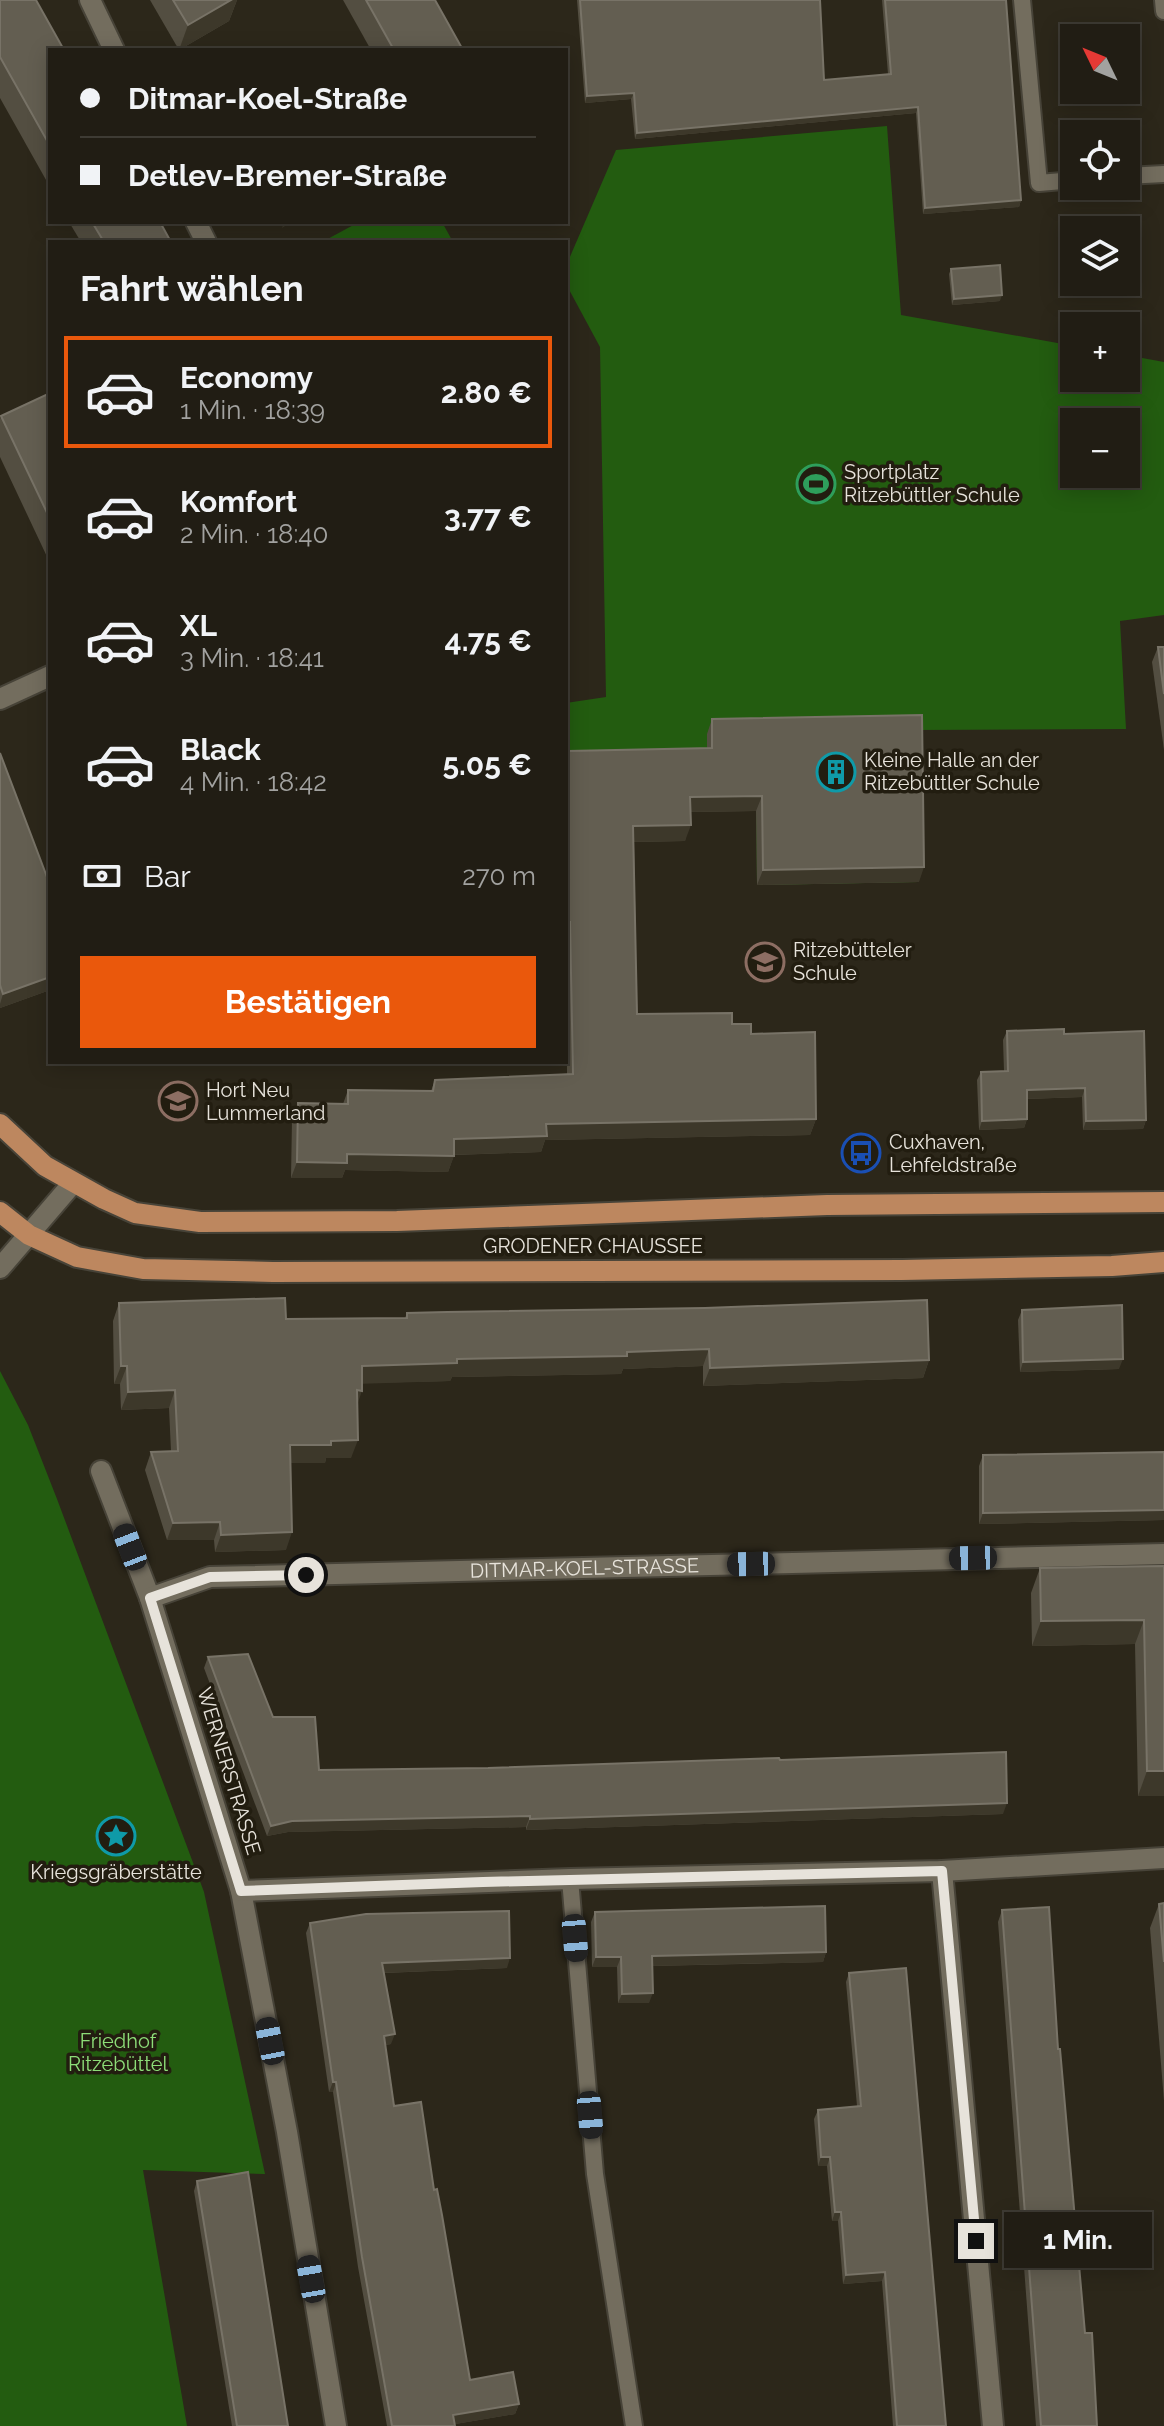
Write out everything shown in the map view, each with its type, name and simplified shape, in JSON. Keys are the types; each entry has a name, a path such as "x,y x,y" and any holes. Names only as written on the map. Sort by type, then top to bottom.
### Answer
{"main road":[{"path":"0,1124 45,1166 73,1183"},
{"name":"GRODENER CHAUSSEE","path":"73,1183 135,1213 200,1222 397,1221 827,1205 1164,1202"},
{"path":"0,1212 29,1235"},
{"name":"GRODENER CHAUSSEE","path":"29,1235 77,1257 143,1269 273,1272 902,1270 1112,1266 1164,1262"}],"street":[{"path":"90,0 113,48"},
{"path":"0,699 48,677"},
{"path":"0,1268 73,1183"},
{"path":"0,1246 29,1235"},
{"name":"WERNERSTRASSE","path":"101,1471 150,1598 241,1891 287,2132 336,2426"},
{"name":"DITMAR-KOEL-STRASSE","path":"150,1598 210,1577 1164,1554"},
{"path":"241,1891 570,1879 942,1871 1164,1858"},
{"path":"942,1871 993,2426"}],"lane":[{"path":"1022,0 1039,183 1060,181"},
{"path":"1163,0 1164,11"},
{"path":"1140,175 1164,174"},
{"path":"570,1879 595,2174 634,2426"}],"green space":[{"name":"Sportplatz Ritzebüttler Schule","path":"887,126 901,315 1060,343 1060,392 1140,392 1140,358 1164,362 1164,615 1120,621 1126,729 917,730 919,882 757,885 755,733 707,761 568,766 568,703 606,697 600,347 568,288 568,261 616,150"},
{"path":"355,224 443,224 452,240 326,240"},
{"name":"Friedhof Ritzebüttel","path":"0,1371 28,1425 57,1499 204,1892 265,2174 143,2170 187,2426 0,2426"}],"building":[{"path":"0,0 36,0 63,48 48,48 48,142 0,57"},
{"path":"173,0 231,0 188,25"},
{"path":"366,0 435,0 462,48 393,48"},
{"path":"580,0 820,0 824,80 891,74 885,0 1006,0 1021,200 925,208 918,107 637,133 634,93 587,96"},
{"path":"93,224 161,224 170,240 103,240"},
{"path":"1000,265 1002,295 954,299 951,269"},
{"path":"48,394 48,515 1,416"},
{"path":"1158,647 1164,647 1164,694"},
{"path":"922,715 924,867 763,870 762,796 690,797 691,825 633,826 637,1014 732,1013 732,1024 751,1024 751,1034 815,1032 816,1119 546,1124 547,1136 454,1139 454,1156 347,1154 347,1163 297,1162 298,1103 348,1104 348,1090 433,1091 435,1080 573,1074 568,922 568,751 712,748 712,719"},
{"path":"0,753 48,880 48,978 3,994 0,985"},
{"path":"1064,1029 1064,1034 1144,1031 1146,1120 1086,1121 1085,1088 1027,1090 1027,1119 982,1121 981,1072 1008,1071 1007,1031"},
{"path":"285,1298 286,1319 407,1318 407,1313 705,1308 927,1300 929,1360 710,1368 709,1349 627,1352 627,1356 457,1359 457,1363 362,1366 362,1391 357,1390 358,1440 331,1441 331,1445 290,1445 292,1532 221,1535 220,1522 173,1523 151,1452 178,1451 175,1390 128,1392 127,1366 121,1366 119,1303"},
{"path":"1122,1305 1123,1359 1023,1362 1022,1310"},
{"path":"1164,1452 1164,1510 983,1513 983,1455"},
{"path":"1164,1566 1164,1771 1147,1771 1144,1620 1041,1621 1040,1568"},
{"path":"248,1654 273,1717 315,1717 319,1770 488,1768 1006,1752 1007,1803 530,1819 530,1816 292,1821 271,1826 208,1657"},
{"path":"1164,1903 1164,1962 1159,1904"},
{"path":"825,1906 826,1952 652,1956 653,1993 622,1994 621,1957 596,1957 595,1912"},
{"path":"1049,1907 1058,2049 1085,2333 1092,2333 1097,2426 1041,2426 1002,1910"},
{"path":"509,1911 510,1958 382,1963 395,2034 384,2036 394,2106 421,2102 434,2190 437,2189 442,2215 470,2380 513,2372 519,2404 453,2415 455,2426 392,2426 362,2257 336,2082 333,2082 310,1923 366,1914"},
{"path":"906,1968 946,2426 897,2426 885,2272 846,2275 841,2212 835,2212 830,2157 821,2157 818,2110 861,2106 849,1973"},
{"path":"248,2172 288,2426 237,2426 197,2181"}],"place":[{"name":"Sportplatz Ritzebüttler Schule","path":"816,484"},
{"name":"Kleine Halle an der Ritzebüttler Schule","path":"836,772"},
{"name":"Ritzebütteler Schule","path":"765,962"},
{"name":"Hort Neu Lummerland","path":"178,1101"},
{"name":"Cuxhaven, Lehfeldstraße","path":"861,1153"},
{"name":"Kriegsgräberstätte","path":"116,1836"}],"route":[{"path":"306,1575 210,1577 150,1598 241,1891 942,1871 976,2241"}]}
